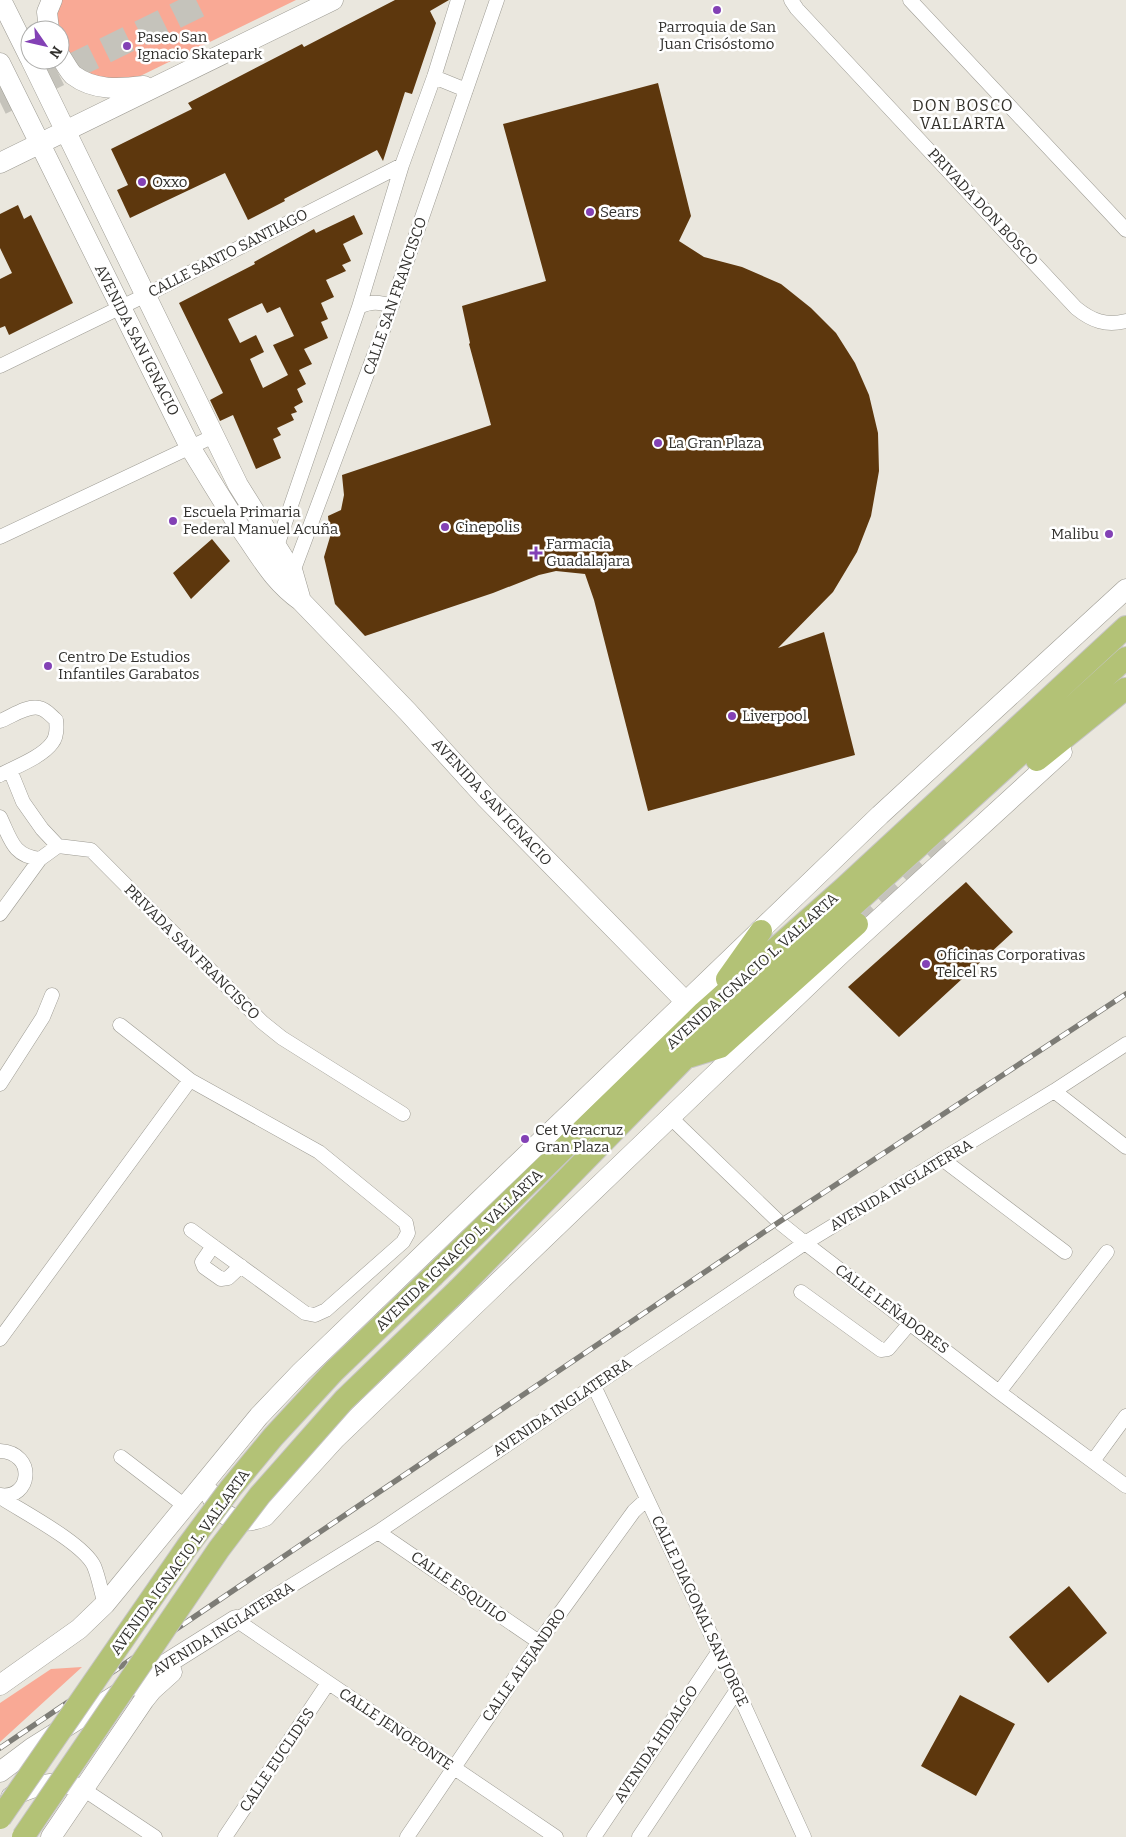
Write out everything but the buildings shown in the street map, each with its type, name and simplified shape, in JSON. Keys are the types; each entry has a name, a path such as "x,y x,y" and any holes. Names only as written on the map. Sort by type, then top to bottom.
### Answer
{"main road":[{"name":"AVENIDA IGNACIO L. VALLARTA","path":"0,1818 187,1547 230,1489 273,1437 334,1371 434,1275 695,1007 844,888 1126,627"},
{"name":"AVENIDA IGNACIO L. VALLARTA","path":"23,1837 219,1549 260,1495 344,1400 459,1289 685,1058 1126,658"},
{"path":"949,836 1059,741 1125,688"},
{"path":"685,1058 720,1048 858,924"},
{"path":"695,1007 761,931"}],"street":[{"name":"AVENIDA SAN IGNACIO","path":"1,0 20,37"},
{"path":"48,20 47,12 52,0"},
{"path":"0,163 333,0"},
{"name":"CALLE SAN FRANCISCO","path":"268,569 278,548 359,307 402,165 434,77 458,0"},
{"name":"CALLE SAN FRANCISCO","path":"289,581 392,306 497,0"},
{"name":"PRIVADA DON BOSCO","path":"792,0 797,9 1076,308 1088,317 1101,323 1116,324 1126,321"},
{"path":"910,0 1126,230"},
{"name":"AVENIDA SAN IGNACIO","path":"0,63 190,447 222,503 268,569 289,581"},
{"name":"AVENIDA SAN IGNACIO","path":"36,70 238,485 278,548 289,581 301,601 408,712 486,798 695,1007"},
{"path":"69,70 72,74 95,86 119,90 162,84"},
{"path":"434,77 466,90"},
{"name":"CALLE SANTO SANTIAGO","path":"0,366 146,295 402,165"},
{"path":"359,307 375,302 392,306"},
{"path":"0,537 214,436"},
{"name":"AVENIDA IGNACIO L. VALLARTA","path":"761,931 894,802 1126,589"},
{"path":"214,1469 209,1492 214,1503 229,1517 242,1522 253,1521 265,1516 335,1439 843,952 1094,723 1125,688"},
{"path":"0,721 29,709 39,708 56,720 57,730 53,743 44,752 5,772 42,829 58,846 40,860 0,914"},
{"path":"0,818 17,851 29,858 40,860"},
{"name":"PRIVADA SAN FRANCISCO","path":"58,846 91,850 275,1033 403,1114"},
{"path":"0,1084 43,1017 52,995"},
{"name":"AVENIDA IGNACIO L. VALLARTA","path":"214,1469 259,1416 301,1372 695,1007"},
{"path":"120,1026 190,1080 319,1152 406,1223 408,1233 403,1242 326,1310 315,1315 305,1312 191,1230"},
{"name":"AVENIDA INGLATERRA","path":"0,1772 32,1748 378,1532 805,1243 1054,1091 1126,1044"},
{"path":"0,1339 190,1080"},
{"path":"1054,1091 1126,1146"},
{"name":"CALLE LEÑADORES","path":"670,1117 780,1222 805,1243 999,1392 1126,1486"},
{"path":"942,1159 1065,1252"},
{"path":"213,1246 202,1262 204,1268 221,1279 228,1278 241,1266"},
{"path":"999,1392 1107,1252"},
{"path":"801,1292 881,1350 888,1350 910,1324"},
{"name":"CALLE DIAGONAL SAN JORGE","path":"594,1386 738,1690 804,1837"},
{"path":"1093,1461 1126,1416"},
{"path":"0,1451 10,1452 23,1462 26,1477 18,1491 0,1496"},
{"path":"121,1457 185,1506"},
{"path":"0,1685 79,1629 105,1604 214,1469"},
{"path":"0,1496 86,1554 94,1566 105,1604"},
{"name":"CALLE ALEJANDRO","path":"408,1837 539,1642 634,1511 647,1498"},
{"name":"CALLE ESQUILO","path":"378,1532 539,1642"},
{"name":"CALLE JENOFONTE","path":"236,1620 556,1837"},
{"path":"50,1837 152,1690 217,1632"},
{"name":"AVENIDA HIDALGO","path":"594,1837 719,1651"},
{"name":"CALLE EUCLIDES","path":"224,1837 328,1683"},
{"path":"639,1837 738,1690"},
{"path":"0,1803 24,1790 43,1785 66,1783 83,1789 155,1837"}],"shaded area":[{"path":"57,0 296,0 132,80 110,85 75,65 70,60 70,20 56,20"},
{"path":"82,1667 0,1742 0,1703 51,1669"}],"tunnel":[{"path":"0,102 208,0"},
{"path":"857,924 949,836"}],"railway":[{"path":"0,1748 779,1222 1126,994"}],"place":[{"name":"Parroquia de San Juan Crisóstomo","path":"717,10"},
{"name":"Paseo San Ignacio Skatepark","path":"127,46"},
{"name":"Oxxo","path":"142,182"},
{"name":"Sears","path":"590,212"},
{"name":"La Gran Plaza","path":"658,443"},
{"name":"Escuela Primaria Federal Manuel Acuña","path":"173,521"},
{"name":"Cinepolis","path":"445,527"},
{"name":"Malibu","path":"1109,534"},
{"name":"Farmacia Guadalajara","path":"536,553"},
{"name":"Centro De Estudios Infantiles Garabatos","path":"48,666"},
{"name":"Liverpool","path":"732,716"},
{"name":"Oficinas Corporativas Telcel R5","path":"926,964"},
{"name":"Cet Veracruz Gran Plaza","path":"525,1139"}],"district":[{"name":"DON BOSCO VALLARTA","path":"963,114"}]}
